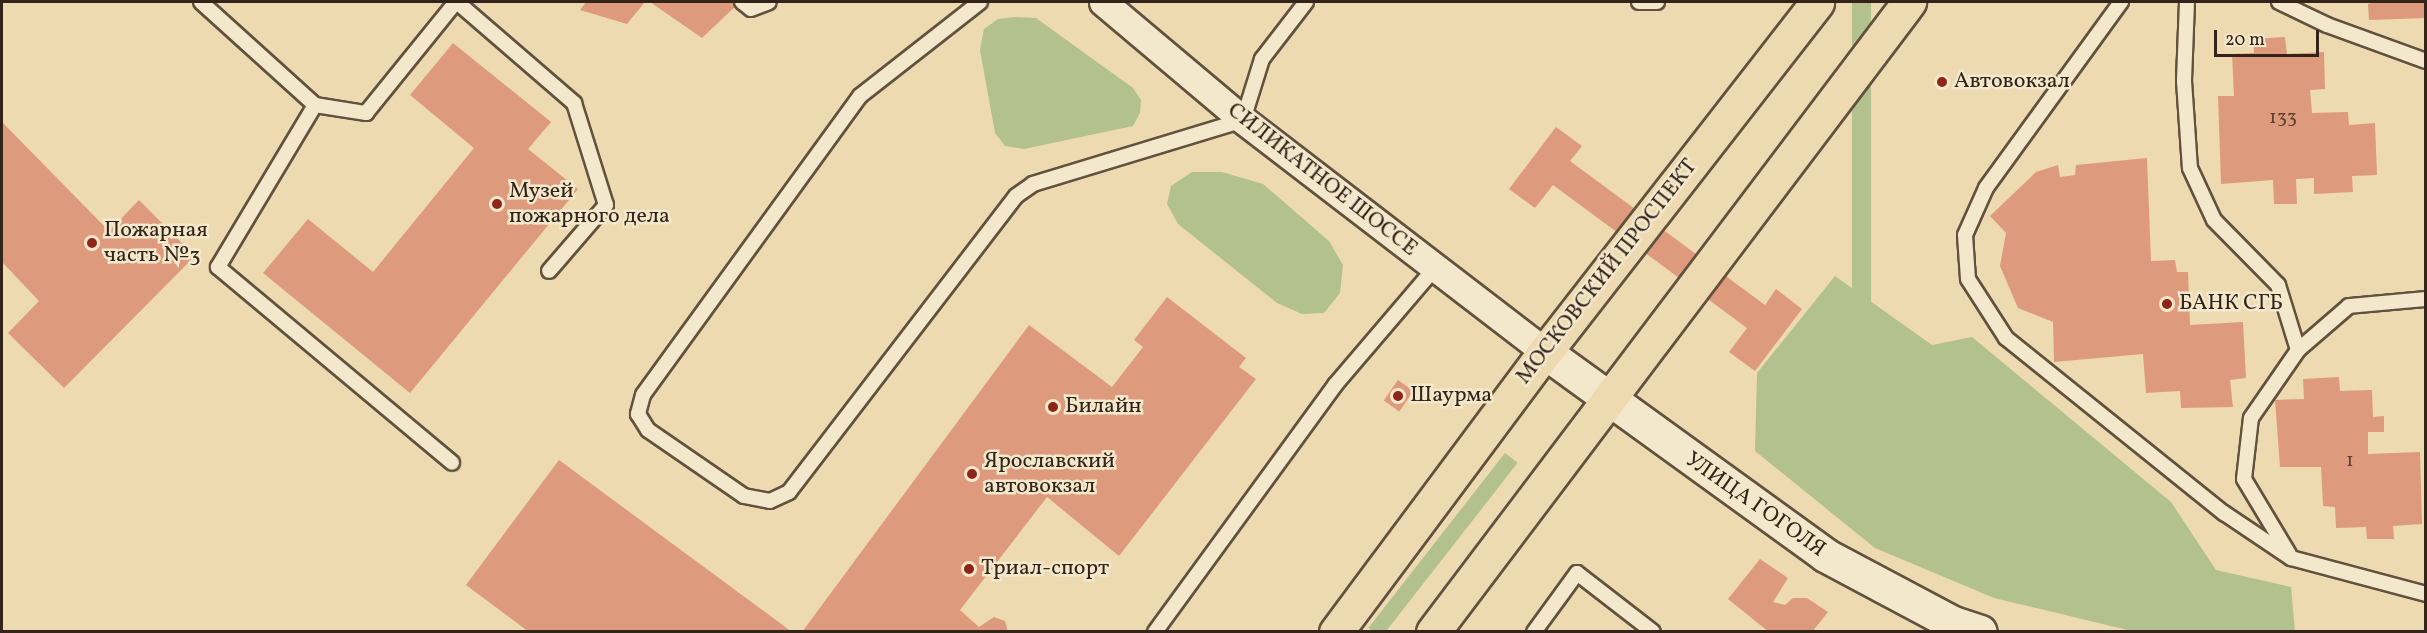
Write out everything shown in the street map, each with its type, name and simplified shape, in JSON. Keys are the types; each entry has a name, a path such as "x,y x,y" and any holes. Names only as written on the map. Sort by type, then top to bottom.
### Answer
{"main road":[{"name":"МОСКОВСКИЙ ПРОСПЕКТ","path":"1336,632 1545,352 1817,2"},
{"path":"1433,632 1607,398 1909,2"}],"street":[{"name":"СИЛИКАТНОЕ ШОССЕ","path":"1103,2 1244,120 1545,352"},
{"name":"УЛИЦА ГОГОЛЯ","path":"1545,352 1825,555 1953,624 1980,632"}],"lane":[{"path":"201,2 315,105 366,113 457,2 574,104 606,205 549,271"},
{"path":"742,2 751,9 769,2"},
{"path":"980,2 860,96 643,395 638,414 648,430 744,496 770,501 789,492 1016,196 1033,184 1244,120 1262,58 1306,2"},
{"path":"1639,2 1656,2"},
{"path":"2121,2 1986,188 1965,235 1968,279 2006,338 2224,513 2291,558 2426,594"},
{"path":"2187,2 2184,81 2190,168 2214,220 2278,285 2298,350"},
{"path":"2279,2 2327,25 2426,61"},
{"path":"315,105 218,267 452,463"},
{"path":"1155,632 1335,385 1435,268"},
{"path":"2291,558 2244,479 2251,418 2298,350 2349,306 2426,299"},
{"path":"1534,632 1577,573 1653,632"}],"green space":[{"path":"1852,2 1871,2 1871,372 1852,372"},
{"path":"1036,18 1133,88 1141,100 1140,113 1133,126 1024,149 1005,146 995,133 980,50 984,29 998,19"},
{"path":"1192,172 1222,172 1263,184 1329,241 1343,265 1340,293 1324,313 1302,314 1277,303 1178,224 1167,204 1171,186"},
{"path":"1835,276 1932,345 1972,337 2171,502 2216,570 2291,587 2295,631 2132,631 1994,598 1875,548 1755,451 1757,373"},
{"path":"1505,453 1518,463 1385,632 1374,632 1368,628"}],"building":[{"path":"586,2 645,2 627,24 580,10"},
{"path":"650,2 740,2 702,38"},
{"path":"2426,2 2426,18 2369,20 2368,4"},
{"path":"2285,37 2287,54 2324,52 2325,89 2310,90 2312,113 2348,112 2349,125 2375,123 2377,175 2352,176 2353,192 2314,194 2314,178 2296,179 2297,204 2274,204 2273,180 2221,184 2218,96 2234,96 2232,54 2254,53 2253,39"},
{"name":"Музей пожарного дела","path":"453,43 551,122 528,149 578,189 410,393 263,273 308,219 373,272 474,148 410,95"},
{"name":"Пожарная часть №3","path":"2,122 109,231 139,200 195,256 64,388 8,333 39,301 2,262"},
{"path":"1556,127 1582,146 1570,161 1765,305 1776,289 1802,309 1755,371 1729,352 1747,328 1553,185 1535,208 1509,189"},
{"path":"2147,158 2151,261 2175,260 2177,272 2188,272 2190,325 2243,322 2246,378 2230,380 2233,407 2181,408 2180,391 2146,393 2143,354 2054,362 2053,322 2018,308 2000,266 2006,233 1990,216 2036,172 2058,165 2060,177 2075,175 2076,165"},
{"path":"1167,297 1246,358 1239,367 1256,379 1119,556 1047,497 960,610 979,627 994,617 1005,621 1008,632 802,632 1029,325 1112,387 1143,347 1134,340"},
{"path":"2339,377 2340,391 2372,390 2373,417 2384,416 2384,432 2368,432 2368,454 2420,452 2422,524 2393,526 2394,539 2367,539 2366,527 2336,528 2335,507 2323,506 2321,467 2280,467 2275,400 2304,399 2303,379"},
{"name":"Шаурма","path":"1398,380 1414,391 1399,411 1384,400"},
{"path":"559,460 792,632 529,632 466,585"},
{"path":"1760,559 1788,578 1773,602 1785,605 1793,598 1807,598 1828,612 1812,632 1769,632 1728,599"}],"place":[{"name":"Автовокзал","path":"1942,82"},
{"name":"Музей пожарного дела","path":"497,204"},
{"name":"Пожарная часть №3","path":"92,243"},
{"name":"БАНК СГБ","path":"2167,304"},
{"name":"Шаурма","path":"1398,396"},
{"name":"Билайн","path":"1053,407"},
{"name":"Ярославский автовокзал","path":"972,474"},
{"name":"Триал-спорт","path":"969,569"}]}
